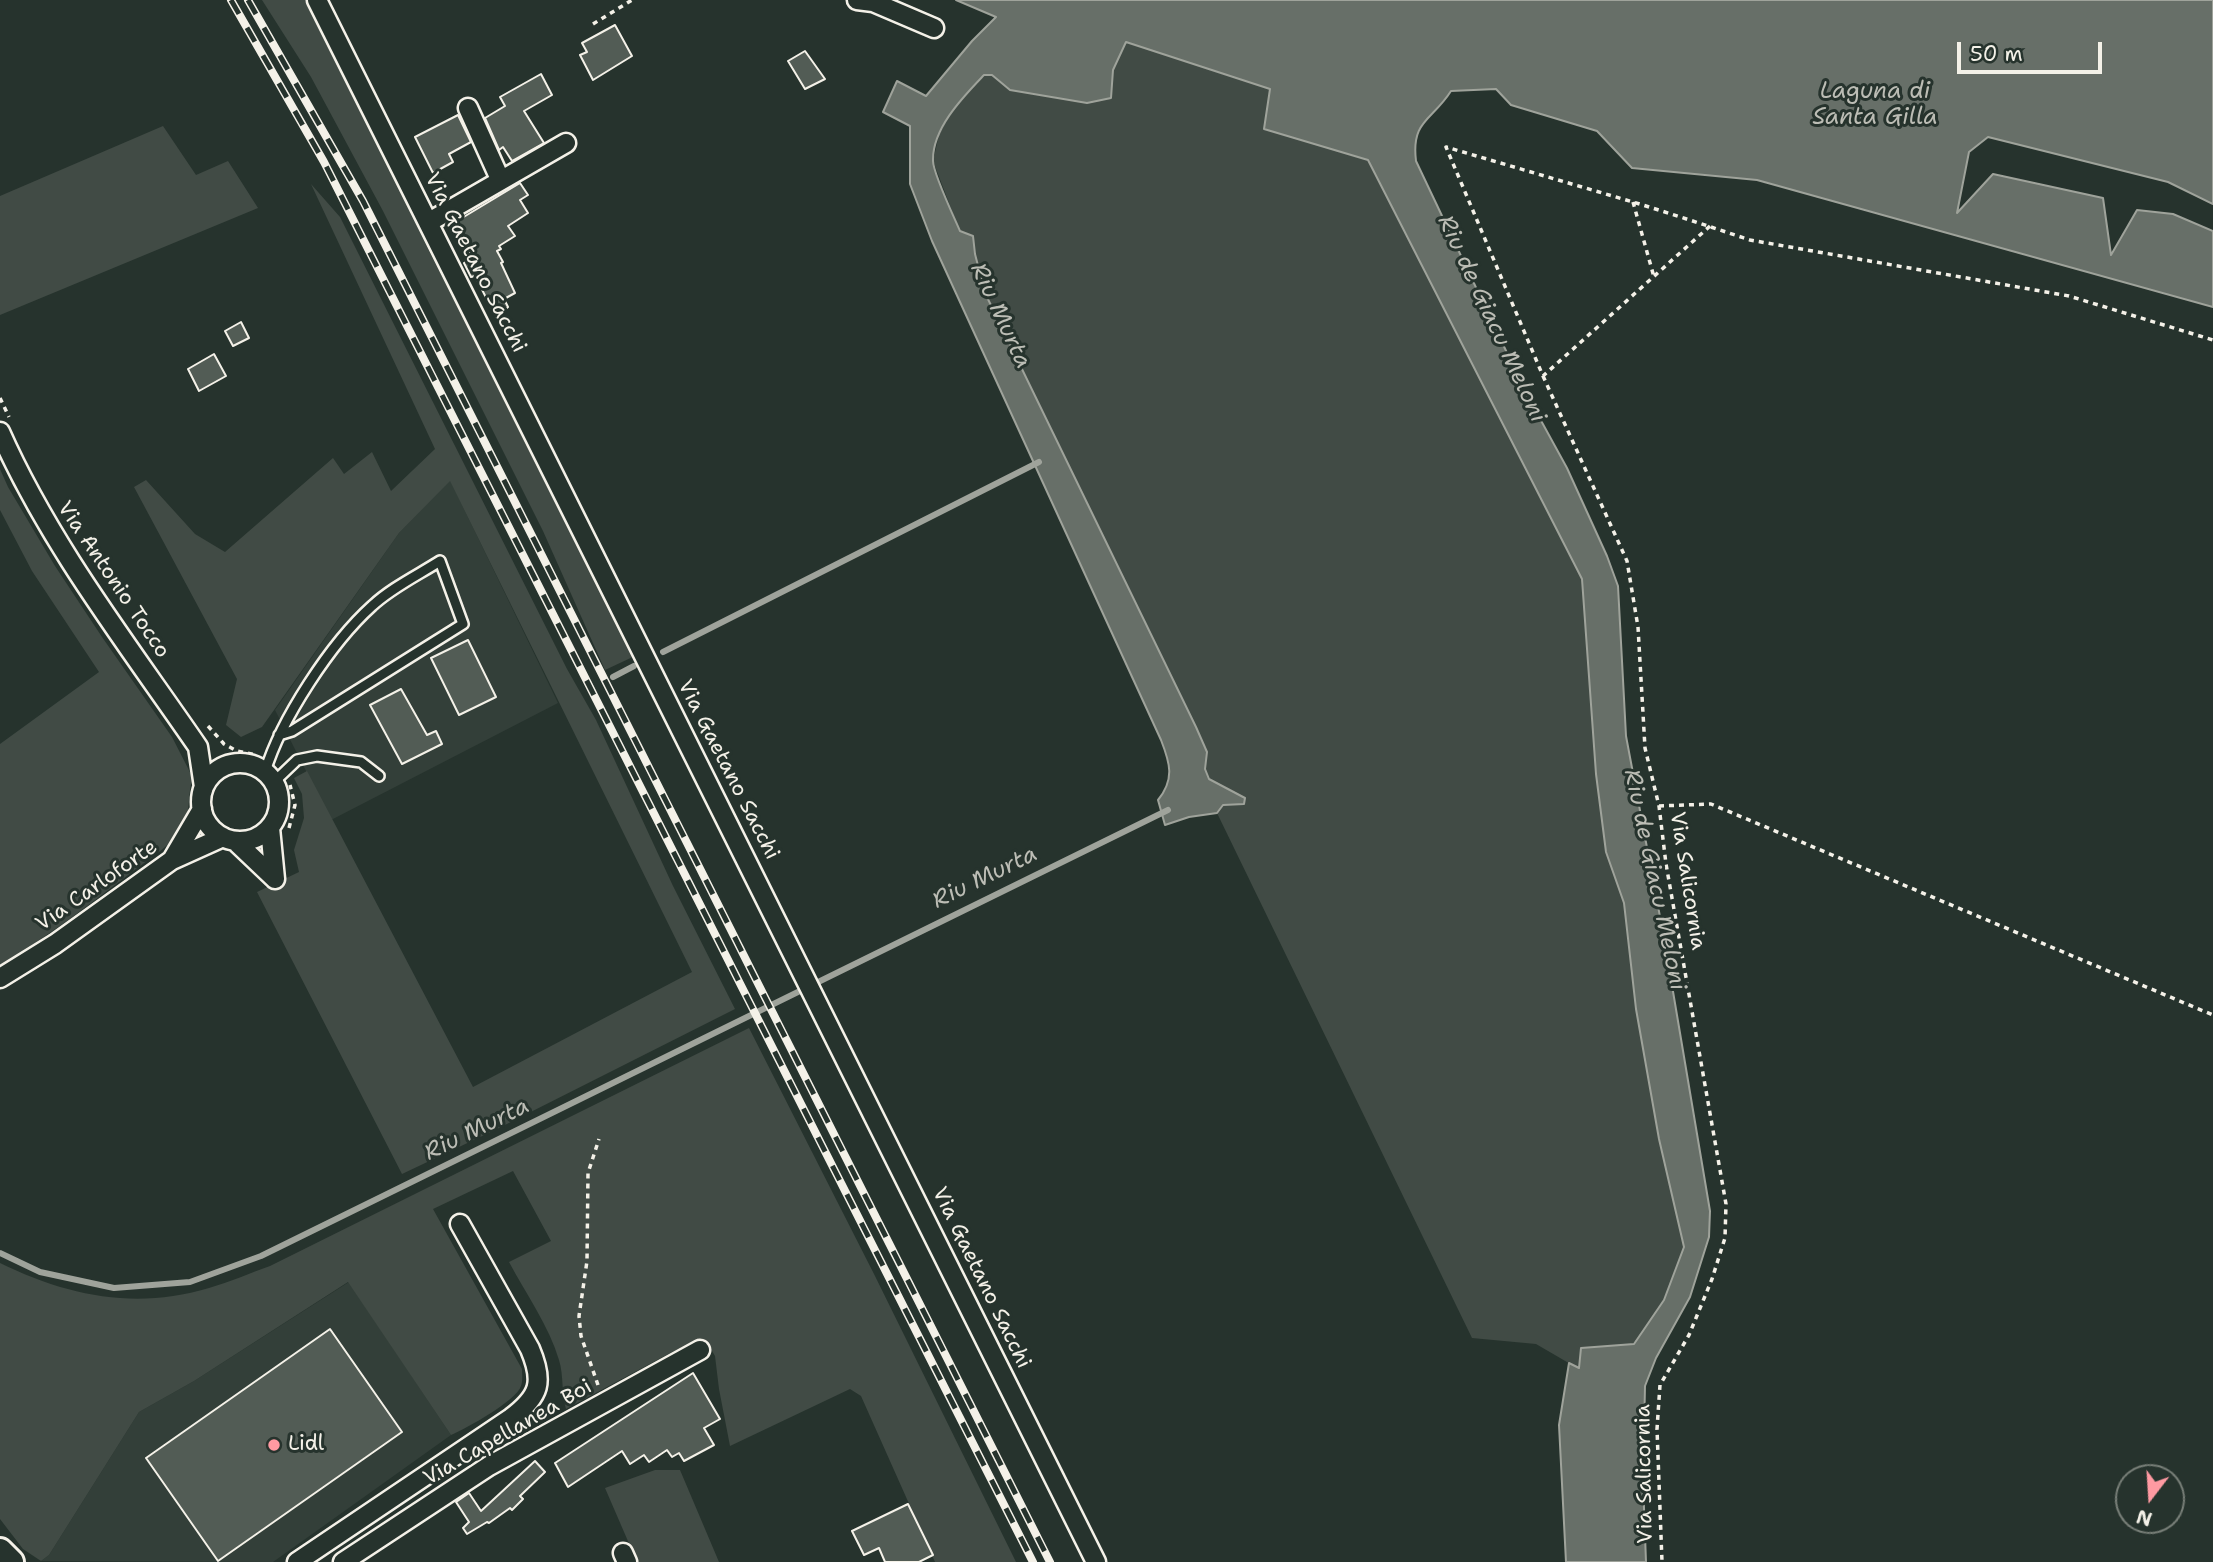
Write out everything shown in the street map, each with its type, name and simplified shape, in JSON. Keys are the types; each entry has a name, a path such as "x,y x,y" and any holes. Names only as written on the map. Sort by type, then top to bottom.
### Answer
{"main road":[{"path":"0,1551 11,1562"}],"street":[{"name":"Via Gaetano Sacchi","path":"317,0 1096,1562"},
{"path":"857,0 873,2 934,28"},
{"path":"468,108 500,179"},
{"path":"429,222 566,143"},
{"name":"Via Antonio Tocco","path":"5,425 31,496 53,534 198,747 229,765"},
{"name":"Via Antonio Tocco","path":"198,747 204,787"},
{"path":"242,763 272,772 280,806 276,818 278,831 275,879 229,839 213,830 202,809 204,787 218,770 242,763"},
{"path":"172,860 202,809"},
{"path":"229,839 248,841 278,831"},
{"name":"Via Carloforte","path":"0,978 55,944 172,860 229,839"},
{"path":"297,1562 511,1418 532,1400 539,1379 538,1367 460,1224"},
{"name":"Via Capellanea Boi","path":"343,1562 489,1466 700,1350"}],"lane":[{"path":"272,772 279,735 335,645 374,604 440,562 463,624 292,731 279,735"},
{"path":"272,772 297,760 317,755 361,762 379,776"}],"path":[{"path":"593,24 632,0"},
{"name":"Via Salicornia","path":"1633,202 1446,147 1543,376 1627,561 1638,627 1645,748 1659,806 1666,864 1726,1204 1725,1238 1713,1279 1689,1335 1660,1385 1657,1429 1662,1562"},
{"path":"1633,202 1749,240 2069,296 2213,340"},
{"path":"1633,202 1654,276"},
{"path":"1543,376 1710,226"},
{"path":"0,398 5,425"},
{"path":"206,724 223,744 289,783 295,805 278,831"},
{"path":"1659,806 1711,804 2213,1015"},
{"path":"599,1139 589,1174 586,1269 579,1316 581,1336 598,1382 600,1404"}],"shaded area":[{"path":"262,0 308,0 430,253 637,655 605,670 543,531 383,211 311,77"},
{"path":"1125,42 1271,89 1265,129 1368,160 1582,579 1596,774 1606,852 1624,903 1636,1009 1659,1139 1684,1247 1664,1300 1634,1344 1581,1348 1579,1369 1536,1344 1472,1338 1217,813 1223,805 1245,798 1209,779 1205,769 1207,752 985,293 973,236 960,232 933,161 939,135 950,113 984,74 992,75 1010,90 1087,103 1110,98 1113,70"},
{"path":"163,126 196,175 228,161 258,208 0,315 0,196"},
{"path":"311,184 340,217 567,669 596,720 673,886 735,1009 402,1174 257,892 299,872 294,850 304,818 302,794 294,778 307,771 473,1087 692,972 450,481 399,533 262,727 241,737 226,725 237,679 134,487 146,480 195,534 225,552 333,458 344,474 372,452 391,491 435,449"},
{"path":"0,469 55,566 172,737 193,778 186,820 180,832 168,845 68,920 0,965 0,744 99,672 32,571 0,510"},
{"path":"450,480 558,703 331,820 275,710 399,533"},
{"path":"749,1028 1016,1562 935,1562 861,1396 850,1389 730,1446 715,1356 705,1339 672,1352 566,1409 561,1366 555,1347 509,1262 551,1241 513,1171 433,1209 522,1369 521,1386 501,1406 451,1435 348,1282 194,1381 139,1412 49,1555 41,1561 23,1549 0,1519 0,1263 51,1284 102,1296 155,1298 182,1295 217,1286 270,1266"},
{"path":"349,1282 451,1435 273,1562 41,1561 49,1555 139,1412 194,1381"},
{"path":"655,1470 680,1470 719,1562 637,1562 605,1488"}],"water":[{"name":"Laguna di Santa Gilla","path":"956,0 2213,0 2213,204 2168,182 1988,137 1969,152 1957,213 1993,174 2103,198 2111,255 2137,210 2173,214 2213,231 2213,307 1757,180 1632,168 1597,131 1511,105 1496,89 1451,91 1424,122 1417,137 1416,161 1527,395 1567,468 1618,586 1626,736 1664,938 1710,1211 1709,1237 1690,1297 1656,1358 1645,1386 1643,1481 1646,1562 1566,1562 1559,1425 1569,1363 1579,1368 1581,1348 1634,1344 1664,1300 1684,1247 1659,1139 1636,1009 1624,903 1606,852 1596,774 1582,579 1368,160 1264,129 1270,89 1126,42 1113,70 1111,98 1087,103 1010,90 992,75 984,75 943,125 934,149 936,175 960,231 973,236 985,293 1196,727 1207,752 1205,769 1209,779 1245,798 1244,804 1223,805 1217,813 1189,817 1165,825 1158,800 1167,785 1169,771 1161,740 932,241 910,184 910,126 883,112 897,81 926,96 996,17"}],"building":[{"path":"615,25 632,56 593,80 580,55 587,52 582,43"},
{"path":"805,51 825,79 805,89 788,61"},
{"path":"541,74 552,95 524,111 544,143 512,161 503,147 499,150 485,118 505,106 500,97"},
{"path":"458,115 471,142 449,154 453,162 433,173 415,137"},
{"path":"520,183 528,195 520,200 528,213 508,226 515,236 499,246 501,249 497,251 515,293 504,299 508,307 496,317 475,276 471,277 464,263 473,257 452,224"},
{"path":"241,322 249,338 233,346 225,331"},
{"path":"214,354 226,376 199,391 188,369"},
{"path":"468,640 496,697 459,715 431,658"},
{"path":"401,689 427,735 436,731 442,744 402,764 370,705"},
{"name":"Lidl","path":"330,1329 402,1432 218,1561 146,1458"},
{"path":"693,1373 720,1419 704,1428 714,1445 684,1461 679,1453 672,1457 667,1450 649,1462 644,1455 630,1464 622,1451 568,1487 555,1463"},
{"path":"535,1461 545,1472 520,1496 523,1499 512,1510 510,1508 467,1534 463,1528 469,1522 456,1502 469,1493 481,1511"},
{"path":"908,1504 933,1555 919,1562 885,1562 879,1548 864,1555 852,1531"}],"waterway":[{"path":"663,652 1039,462"},
{"path":"613,677 634,666"},
{"name":"Riu Murta","path":"0,1253 40,1272 114,1288 190,1282 261,1256 1168,810"}],"railway":[{"path":"231,0 324,162 1033,1562"},
{"path":"248,0 363,201 1050,1562"}],"place":[{"name":"Lidl","path":"274,1445"}],"water label":[{"name":"Riu de Giacu Meloni","path":"1491,319"},
{"name":"Riu de Giacu Meloni","path":"1654,880"}]}
